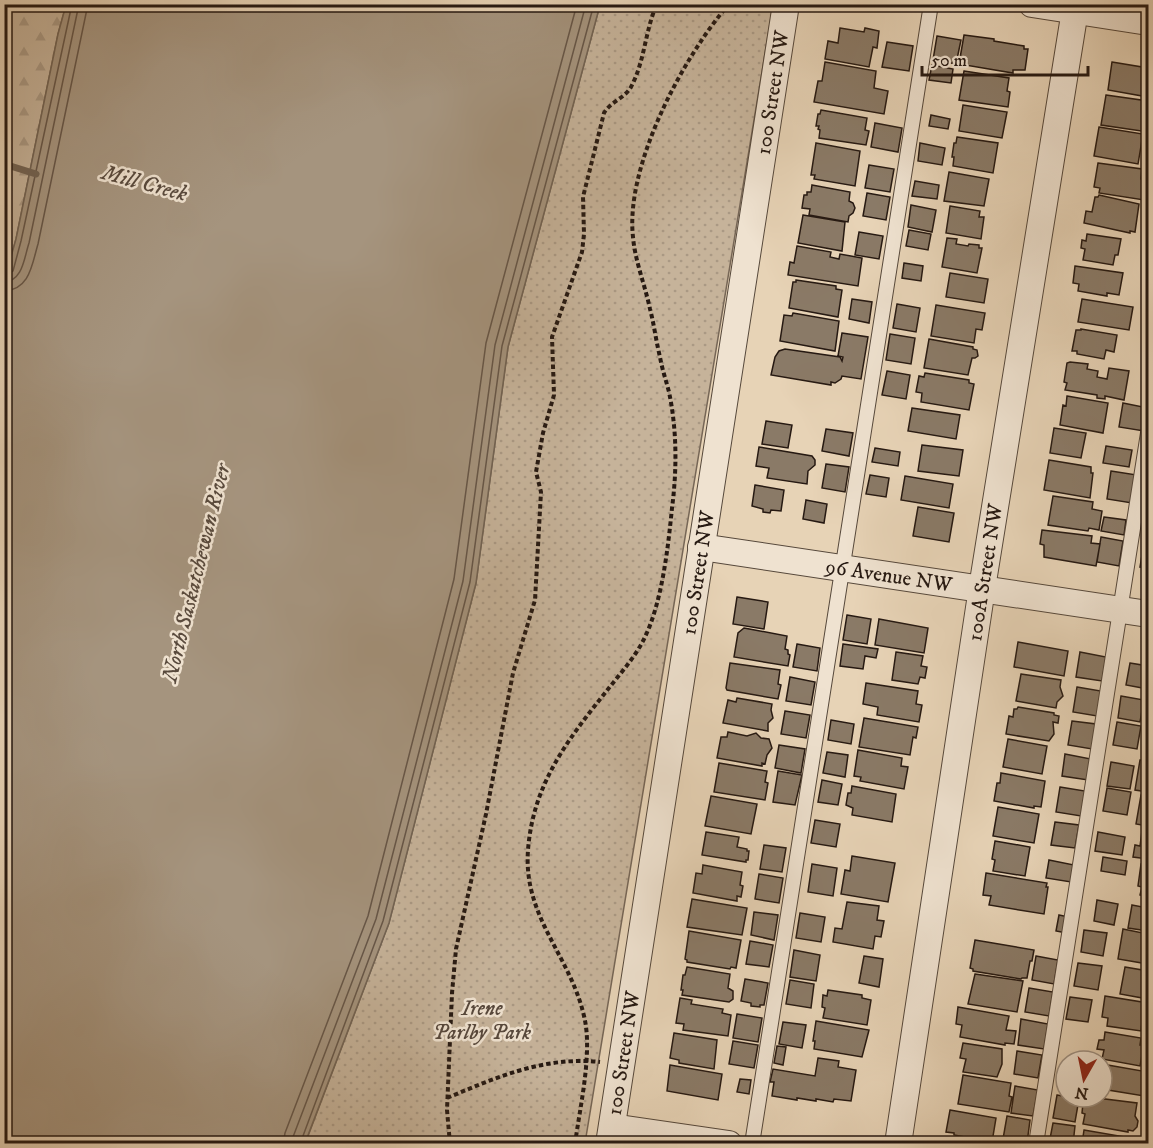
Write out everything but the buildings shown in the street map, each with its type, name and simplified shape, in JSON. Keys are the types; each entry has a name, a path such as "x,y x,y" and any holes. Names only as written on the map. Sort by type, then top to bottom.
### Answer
{"street":[{"name":"100 Street NW","path":"611,1135 786,4"},
{"path":"1032,4 1076,8 1149,22"},
{"name":"100A Street NW","path":"898,1143 982,588 1076,8"},
{"name":"96 Avenue NW","path":"701,547 1149,614"},
{"path":"611,1135 729,1143"}],"lane":[{"path":"752,1143 931,4"},
{"path":"1036,1143 1149,433"}],"path":[{"path":"450,1143 447,1098 456,949 486,814 513,673 535,600 541,492 536,472 543,433 554,395 552,337 582,252 583,197 604,113 631,88 657,4"},
{"path":"575,1143 586,1060 584,1017 570,977 544,928 531,894 528,877 530,833 542,787 550,771 571,735 637,651 654,614 672,513 675,487 675,444 669,393 633,237 633,202 648,149 673,88 694,51 729,4"},
{"path":"447,1098 483,1082 531,1066 586,1060 622,1065"}],"green space":[{"path":"5,5 66,5 16,239 5,278"},
{"name":"Irene Parlby Park","path":"600,5 773,5 585,1143 305,1144 389,923 476,583 508,347"}],"water":[{"name":"North Saskatchewan River","path":"66,5 600,5 508,347 476,583 389,923 305,1143 5,1143 5,278 16,239"}],"waterway":[{"name":"Mill Creek","path":"4,164 36,174"}]}
